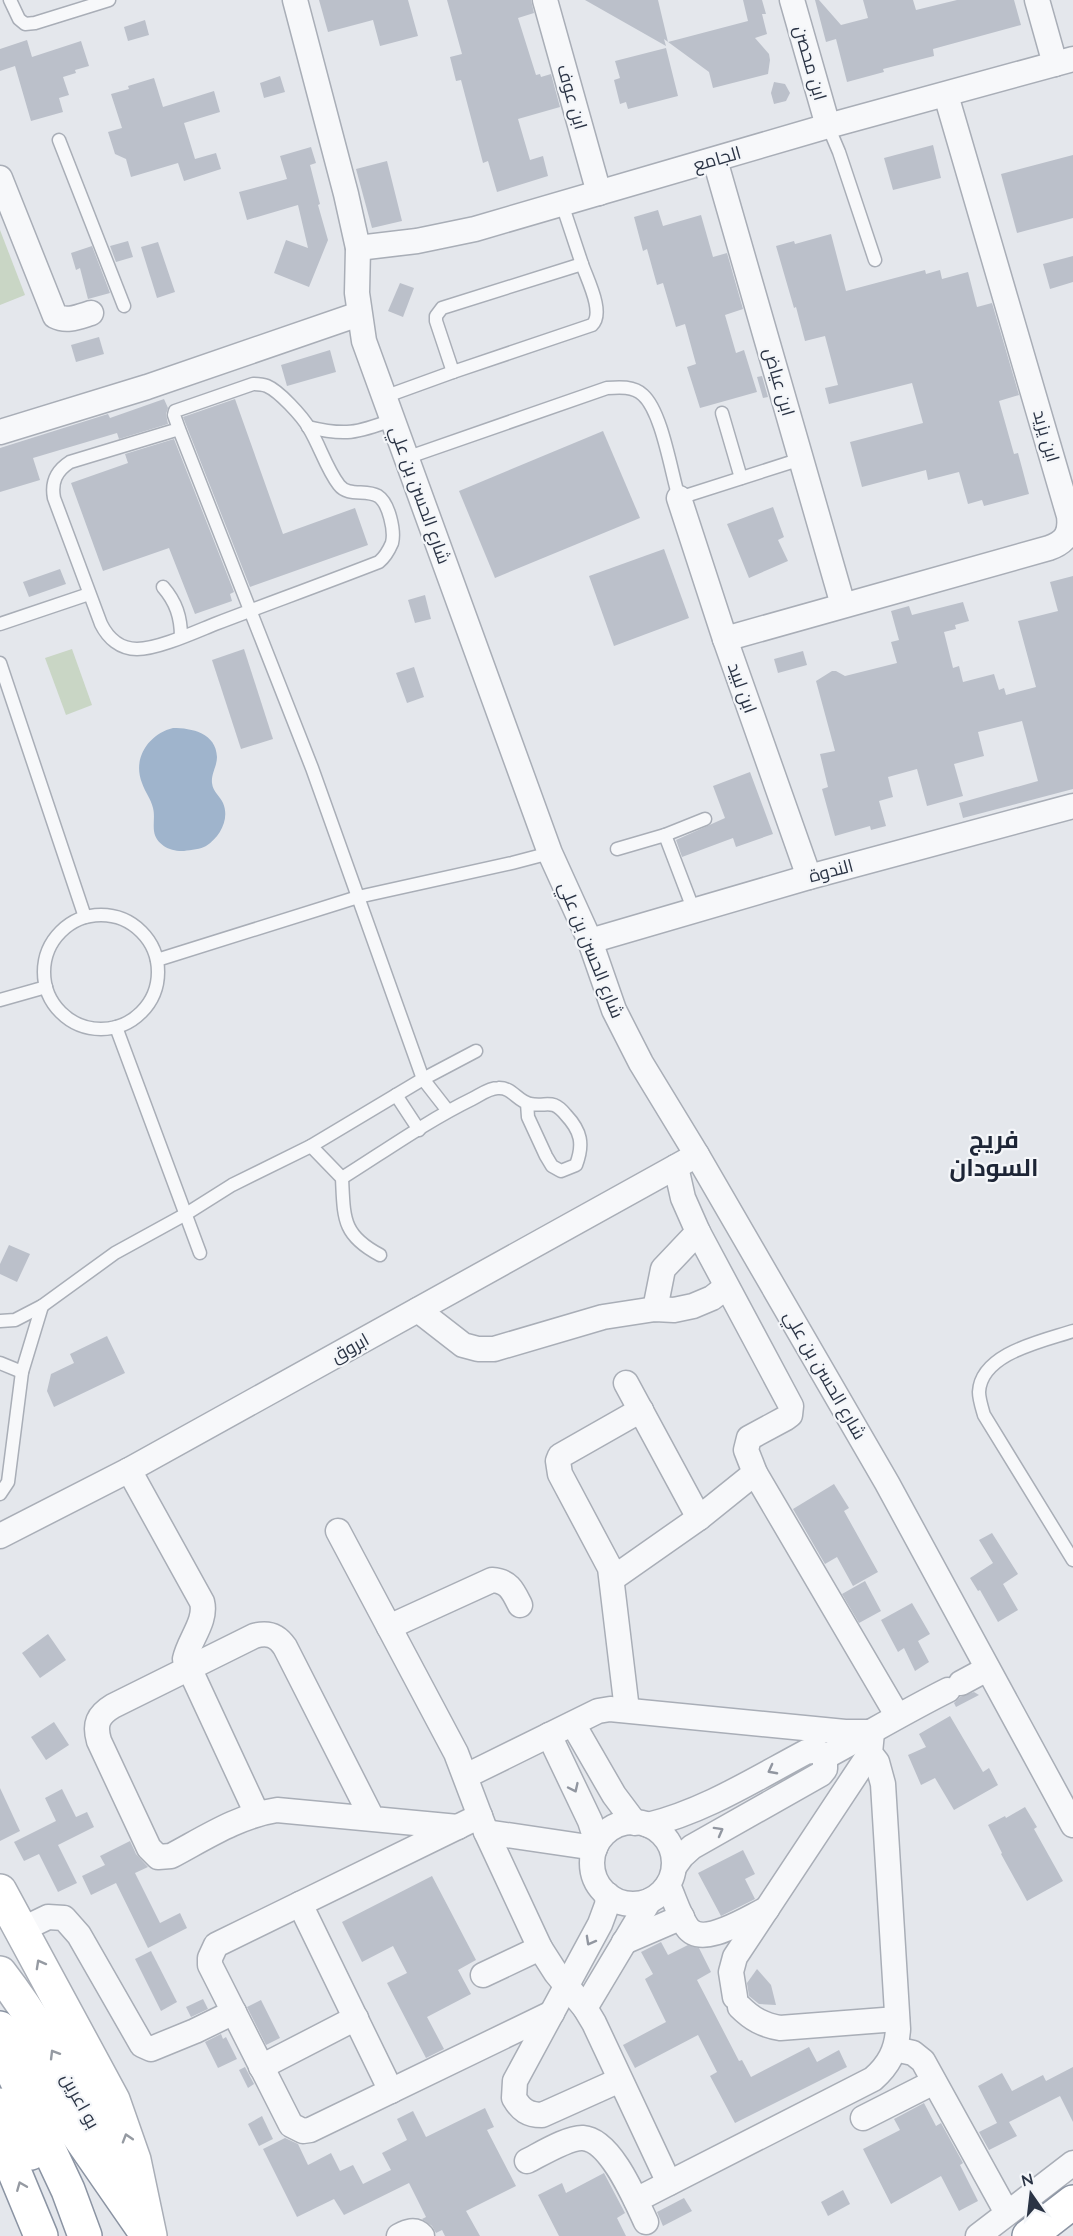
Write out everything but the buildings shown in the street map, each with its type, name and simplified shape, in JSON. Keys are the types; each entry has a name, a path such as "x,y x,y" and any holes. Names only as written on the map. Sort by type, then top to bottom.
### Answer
{"main road":[{"path":"0,1891 98,2072 123,2125 134,2160 149,2236"},
{"name":"بو اعرين","path":"0,1973 38,2028 63,2070 149,2236"},
{"path":"0,2028 40,2080 149,2236"},
{"path":"0,2045 68,2190 81,2226"},
{"path":"0,2104 81,2226"},
{"path":"0,2137 41,2236"},
{"path":"1018,2225 1073,2202"}],"street":[{"name":"شارع الحسن بن علي","path":"295,0 358,248 358,314 364,341 550,853 590,940 614,1010 641,1063 697,1155 887,1483 1073,1825"},
{"name":"ابن عوف","path":"545,0 599,194"},
{"name":"ابن محصن","path":"792,0 828,126"},
{"path":"1037,0 1064,62"},
{"name":"الجامع","path":"358,248 446,236 599,194 828,126 1064,62"},
{"name":"ابن يزيد","path":"725,639 1050,548 1060,544 1067,537 1070,526 946,94"},
{"name":"ابن عياض","path":"715,159 843,605"},
{"path":"0,178 50,309 55,316 62,319 91,314"},
{"path":"0,432 147,387 358,314"},
{"name":"ابن لبيد","path":"679,498 725,639 809,877"},
{"name":"الندوة","path":"590,940 809,877 1073,806"},
{"name":"ابروق","path":"0,1536 129,1470 697,1155"},
{"path":"676,1167 683,1198 698,1232 791,1406 790,1415 749,1438 746,1450 755,1473 897,1715"},
{"path":"655,1309 663,1269 698,1232"},
{"path":"418,1310 463,1345 478,1349 494,1349 603,1317 693,1306 712,1298 726,1287"},
{"path":"626,1383 699,1518"},
{"path":"627,1710 612,1579 606,1557 560,1474 558,1461 560,1456 641,1410"},
{"path":"129,1470 202,1602 203,1615 185,1659 257,1814"},
{"path":"612,1579 699,1518 755,1473"},
{"path":"339,1531 456,1753 483,1824 540,1948 552,1967 585,2008 669,2183"},
{"path":"389,1627 492,1580 511,1588 520,1605"},
{"path":"372,1818 280,1639 272,1635 263,1633 190,1668 104,1711 98,1720 96,1731 99,1741 149,1848 158,1857 171,1856 238,1821 277,1810 458,1827 483,1824 596,1846"},
{"path":"897,2019 780,2028 764,2025 749,2016 738,2002 731,1972 735,1957 768,1909 871,1743 897,1715 987,1669"},
{"path":"466,1776 598,1711 610,1709 845,1732 871,1743 883,1784 898,2029 895,2049 883,2070 873,2079 669,2183 641,2211 615,2164 599,2145 583,2138 574,2139 527,2161"},
{"path":"573,1724 614,1796 642,1824 660,1832 668,1842 673,1854 671,1876 682,1917 688,1929 693,1933 707,1936 768,1909"},
{"path":"549,1735 590,1821 596,1846"},
{"path":"825,1757 871,1743"},
{"path":"813,1750 825,1757 825,1769 821,1774 692,1846 682,1856 663,1892 649,1901 635,1904 620,1902 599,1886 592,1861 596,1846 607,1832 620,1825 676,1818 702,1807 806,1752 813,1750"},
{"path":"458,1827 216,1945 212,1951 210,1965 261,2067 291,2125 303,2131 310,2130 552,2013"},
{"path":"608,1895 600,1924 515,2081 514,2098 525,2112 542,2115 620,2080"},
{"path":"585,2008 649,1901"},
{"path":"300,1904 391,2091"},
{"path":"21,1930 48,1917 64,1918 79,1935 141,2045 151,2049 234,2012"},
{"path":"624,1942 682,1917"},
{"path":"483,1975 540,1948"},
{"path":"261,2067 356,2018"},
{"path":"895,2049 913,2053 918,2057 1018,2225"},
{"path":"864,2118 934,2082"},
{"path":"552,2111 565,2143"},
{"path":"978,2236 1018,2225 1073,2163"},
{"path":"399,2236 412,2231 422,2236"}],"lane":[{"path":"10,0 19,19 25,24 35,24 109,0"},
{"path":"828,126 875,260"},
{"path":"59,140 124,306"},
{"path":"384,397 592,325 597,318 597,305 562,204"},
{"path":"453,372 436,321 436,316 442,308 582,264"},
{"path":"179,429 70,462 57,473 52,490 89,594 106,634 124,647 145,648 181,637 250,610 379,562 392,543 393,534 389,516 381,498 374,494 351,492 342,488 334,478 308,427 273,389 264,384 254,384 175,411 174,415 179,429 250,610 312,768 423,1080 448,1111"},
{"name":"ابن لبيد","path":"406,458 607,388 631,388 643,395 658,421 679,498"},
{"path":"722,413 741,478"},
{"path":"308,427 334,433 359,432 392,420"},
{"path":"679,498 801,459"},
{"path":"163,587 179,613 181,637"},
{"path":"0,624 89,594"},
{"path":"0,663 85,917"},
{"path":"617,849 665,835 705,819"},
{"path":"665,835 694,911"},
{"path":"158,960 358,897 550,853"},
{"path":"104,915 122,918 138,928 151,942 158,960 158,981 150,1001 136,1017 116,1027 98,1029 73,1021 53,1003 46,987 44,969 48,952 56,936 69,924 85,917 104,915"},
{"path":"0,1000 46,987"},
{"path":"116,1027 201,1253"},
{"path":"0,1322 15,1320 42,1306 115,1253 186,1214 232,1185 311,1146 476,1051"},
{"path":"342,1178 448,1111 494,1088 505,1088 527,1103 555,1104 572,1121 580,1137 581,1151 576,1165 561,1171 552,1166 528,1117 527,1103"},
{"path":"396,1095 419,1130"},
{"path":"311,1146 342,1178 347,1225 360,1244 380,1255"},
{"path":"0,1494 8,1482 22,1372 42,1306"},
{"path":"1073,1331 1008,1353 984,1375 979,1392 984,1415 1073,1560"},
{"path":"0,1363 22,1372"}],"green space":[{"path":"0,230 25,295 0,305"},
{"path":"72,649 92,705 66,715 45,658"}],"water":[{"path":"173,728 202,733 212,742 217,757 212,783 225,809 224,821 216,838 204,847 184,851 169,849 155,836 153,808 139,774 141,756 150,741 164,731"}],"district":[{"name":"فريج السودان","path":"994,1154"}]}
